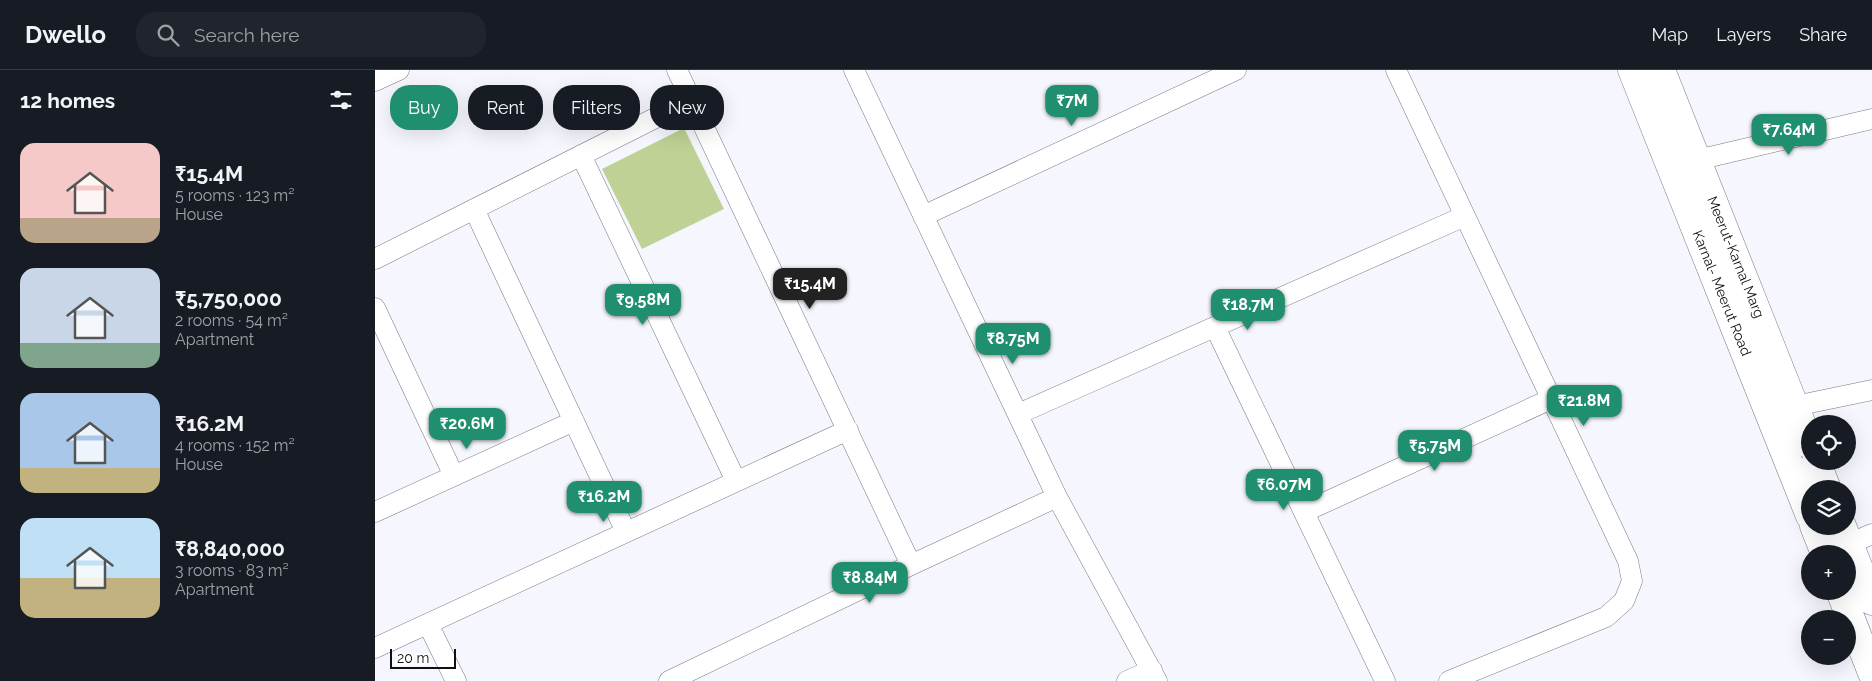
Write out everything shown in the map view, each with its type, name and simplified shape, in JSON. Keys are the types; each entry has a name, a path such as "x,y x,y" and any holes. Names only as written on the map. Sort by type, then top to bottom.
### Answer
{"highway":[{"name":"Karnal- Meerut Road","path":"1632,70 1801,493"},
{"name":"Meerut-Karnal Marg","path":"1661,70 1801,422"},
{"path":"1847,539 1872,601"},
{"path":"1844,600 1872,673"}],"street":[{"path":"375,82 399,70"},
{"path":"677,70 684,85"},
{"path":"854,70 1057,497 1154,676 1127,681"},
{"path":"923,216 1236,70"},
{"path":"1396,70 1628,561 1631,581 1624,601 1606,617 1449,681"},
{"path":"1697,160 1872,119"},
{"path":"375,259 650,120"},
{"path":"705,130 911,564"},
{"path":"581,155 736,481"},
{"path":"474,209 626,532"},
{"path":"1018,414 1465,216"},
{"path":"375,308 454,476"},
{"path":"1215,326 1385,681"},
{"path":"1795,406 1872,390"},
{"path":"1304,512 1551,399"},
{"path":"375,512 574,421"},
{"path":"375,648 848,430"},
{"path":"669,681 911,564 1057,497"},
{"path":"428,624 456,681"}],"green space":[{"path":"680,130 685,130 724,209 642,249 602,169"}]}
